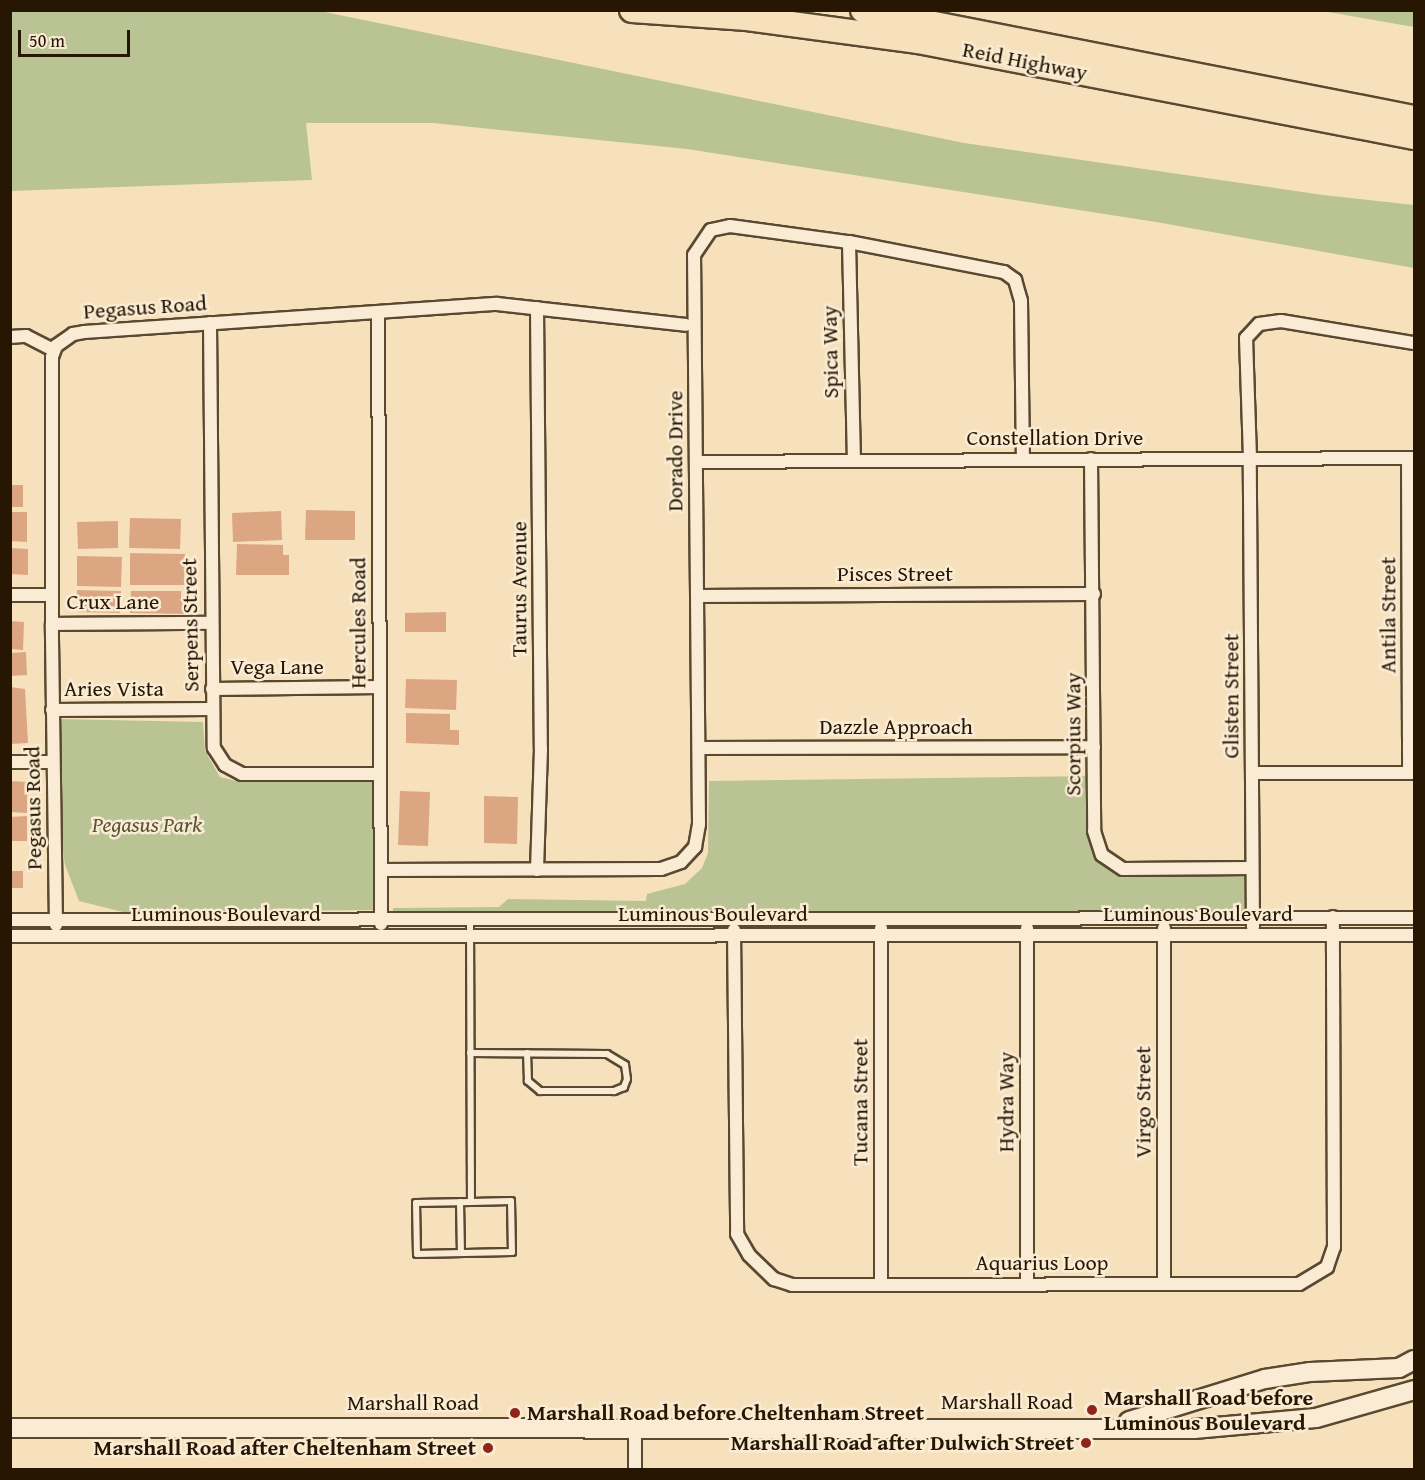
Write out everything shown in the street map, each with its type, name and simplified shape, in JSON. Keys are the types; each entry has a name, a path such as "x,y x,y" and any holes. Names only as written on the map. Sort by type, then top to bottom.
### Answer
{"highway":[{"name":"Reid Highway","path":"632,10 747,18 918,40 1414,137"},
{"name":"Reid Highway","path":"863,10 1414,118"}],"main road":[{"name":"Marshall Road","path":"1113,1426 1265,1379 1310,1372 1399,1368 1414,1360"},
{"name":"Marshall Road","path":"10,1428 1113,1426 1194,1429 1316,1418 1414,1390"},
{"name":"Marshall Road","path":"10,1434 74,1428"}],"street":[{"name":"Dorado Drive","path":"381,870 661,870 685,860 699,832 694,255 711,230 730,226 849,242 1004,272 1015,280 1021,301 1023,460"},
{"name":"Spica Way","path":"849,242 854,461"},
{"name":"Pegasus Road","path":"56,935 52,710 54,350 63,339 84,332 497,304 686,325"},
{"name":"Taurus Avenue","path":"537,308 541,749 537,870"},
{"name":"Hercules Road","path":"378,312 381,934"},
{"name":"Glisten Street","path":"1253,934 1250,458 1246,338 1250,329 1281,321 1414,343"},
{"name":"Serpens Street","path":"210,323 210,623 214,748 225,765 236,772 380,774"},
{"path":"10,337 26,336 54,350"},
{"name":"Constellation Drive","path":"696,462 1411,458"},
{"name":"Antila Street","path":"1411,458 1412,773"},
{"name":"Scorpius Way","path":"1091,459 1094,594 1094,831 1102,855 1123,869 1251,868"},
{"name":"Pisces Street","path":"697,596 1094,594"},
{"path":"10,595 52,595"},
{"name":"Crux Lane","path":"52,624 210,623"},
{"name":"Vega Lane","path":"212,689 380,687"},
{"name":"Aries Vista","path":"52,710 212,709"},
{"name":"Dazzle Approach","path":"699,748 1094,747"},
{"path":"10,762 53,762"},
{"path":"1252,773 1412,773"},
{"name":"Aquarius Loop","path":"734,920 737,1234 761,1267 774,1279 792,1285 881,1283 1299,1284 1315,1277 1333,1257 1333,917"},
{"name":"Luminous Boulevard","path":"10,920 470,918 881,921 1414,918"},
{"name":"Hydra Way","path":"1028,920 1028,1284"},
{"name":"Virgo Street","path":"1164,920 1164,1284"},
{"name":"Tucana Street","path":"881,921 881,1283"},
{"name":"Luminous Boulevard","path":"10,936 1414,935"},
{"path":"635,1426 635,1470"}],"lane":[{"path":"470,918 471,1202"},
{"path":"470,1053 526,1053 607,1053 621,1059 627,1071 624,1087 614,1091 540,1091 528,1081 526,1053"},
{"path":"511,1201 512,1252 417,1254 416,1203 460,1202 511,1201"},
{"path":"460,1202 460,1253"}],"green space":[{"path":"10,11 320,11 964,143 1323,195 1414,205 1414,268 1156,222 687,149 433,123 306,123 312,180 11,191"},
{"path":"1322,11 1414,11 1414,27"},
{"name":"Pegasus Park","path":"58,719 203,722 205,751 220,777 240,782 372,782 375,910 123,912 79,901 65,865 60,831"},
{"path":"1094,776 1102,855 1123,869 1251,868 1252,919 393,919 393,908 499,907 508,899 646,901 647,894 685,884 702,868 708,853 709,781"}],"building":[{"path":"10,485 23,485 23,507 10,507"},
{"path":"306,510 355,511 355,540 305,540"},
{"path":"281,511 282,540 233,542 232,513"},
{"path":"10,512 27,512 27,542 10,541"},
{"path":"130,518 181,519 180,549 129,548"},
{"path":"118,521 118,548 78,549 77,522"},
{"path":"237,544 283,545 283,555 289,555 289,575 236,575"},
{"path":"10,548 28,549 28,575 10,574"},
{"path":"130,553 185,554 184,585 130,585"},
{"path":"77,556 122,557 121,587 77,586"},
{"path":"77,590 121,591 120,613 77,612"},
{"path":"131,591 181,591 181,600 187,600 187,614 130,613"},
{"path":"446,612 446,632 405,632 405,613"},
{"path":"10,621 24,622 23,650 10,649"},
{"path":"26,652 27,675 10,676 10,653"},
{"path":"406,679 457,680 456,710 405,708"},
{"path":"10,687 25,689 28,743 10,744"},
{"path":"406,713 450,714 450,730 459,730 459,745 406,743"},
{"path":"10,781 27,782 27,813 10,812"},
{"path":"400,791 430,792 428,846 398,845"},
{"path":"484,796 518,797 517,844 484,843"},
{"path":"27,816 27,841 10,841 10,817"},
{"path":"10,871 23,871 23,888 10,888"}],"place":[{"name":"Marshall Road before Luminous Boulevard","path":"1092,1410"},
{"name":"Marshall Road before Cheltenham Street","path":"515,1413"},
{"name":"Marshall Road after Dulwich Street","path":"1086,1443"},
{"name":"Marshall Road after Cheltenham Street","path":"488,1448"}]}
